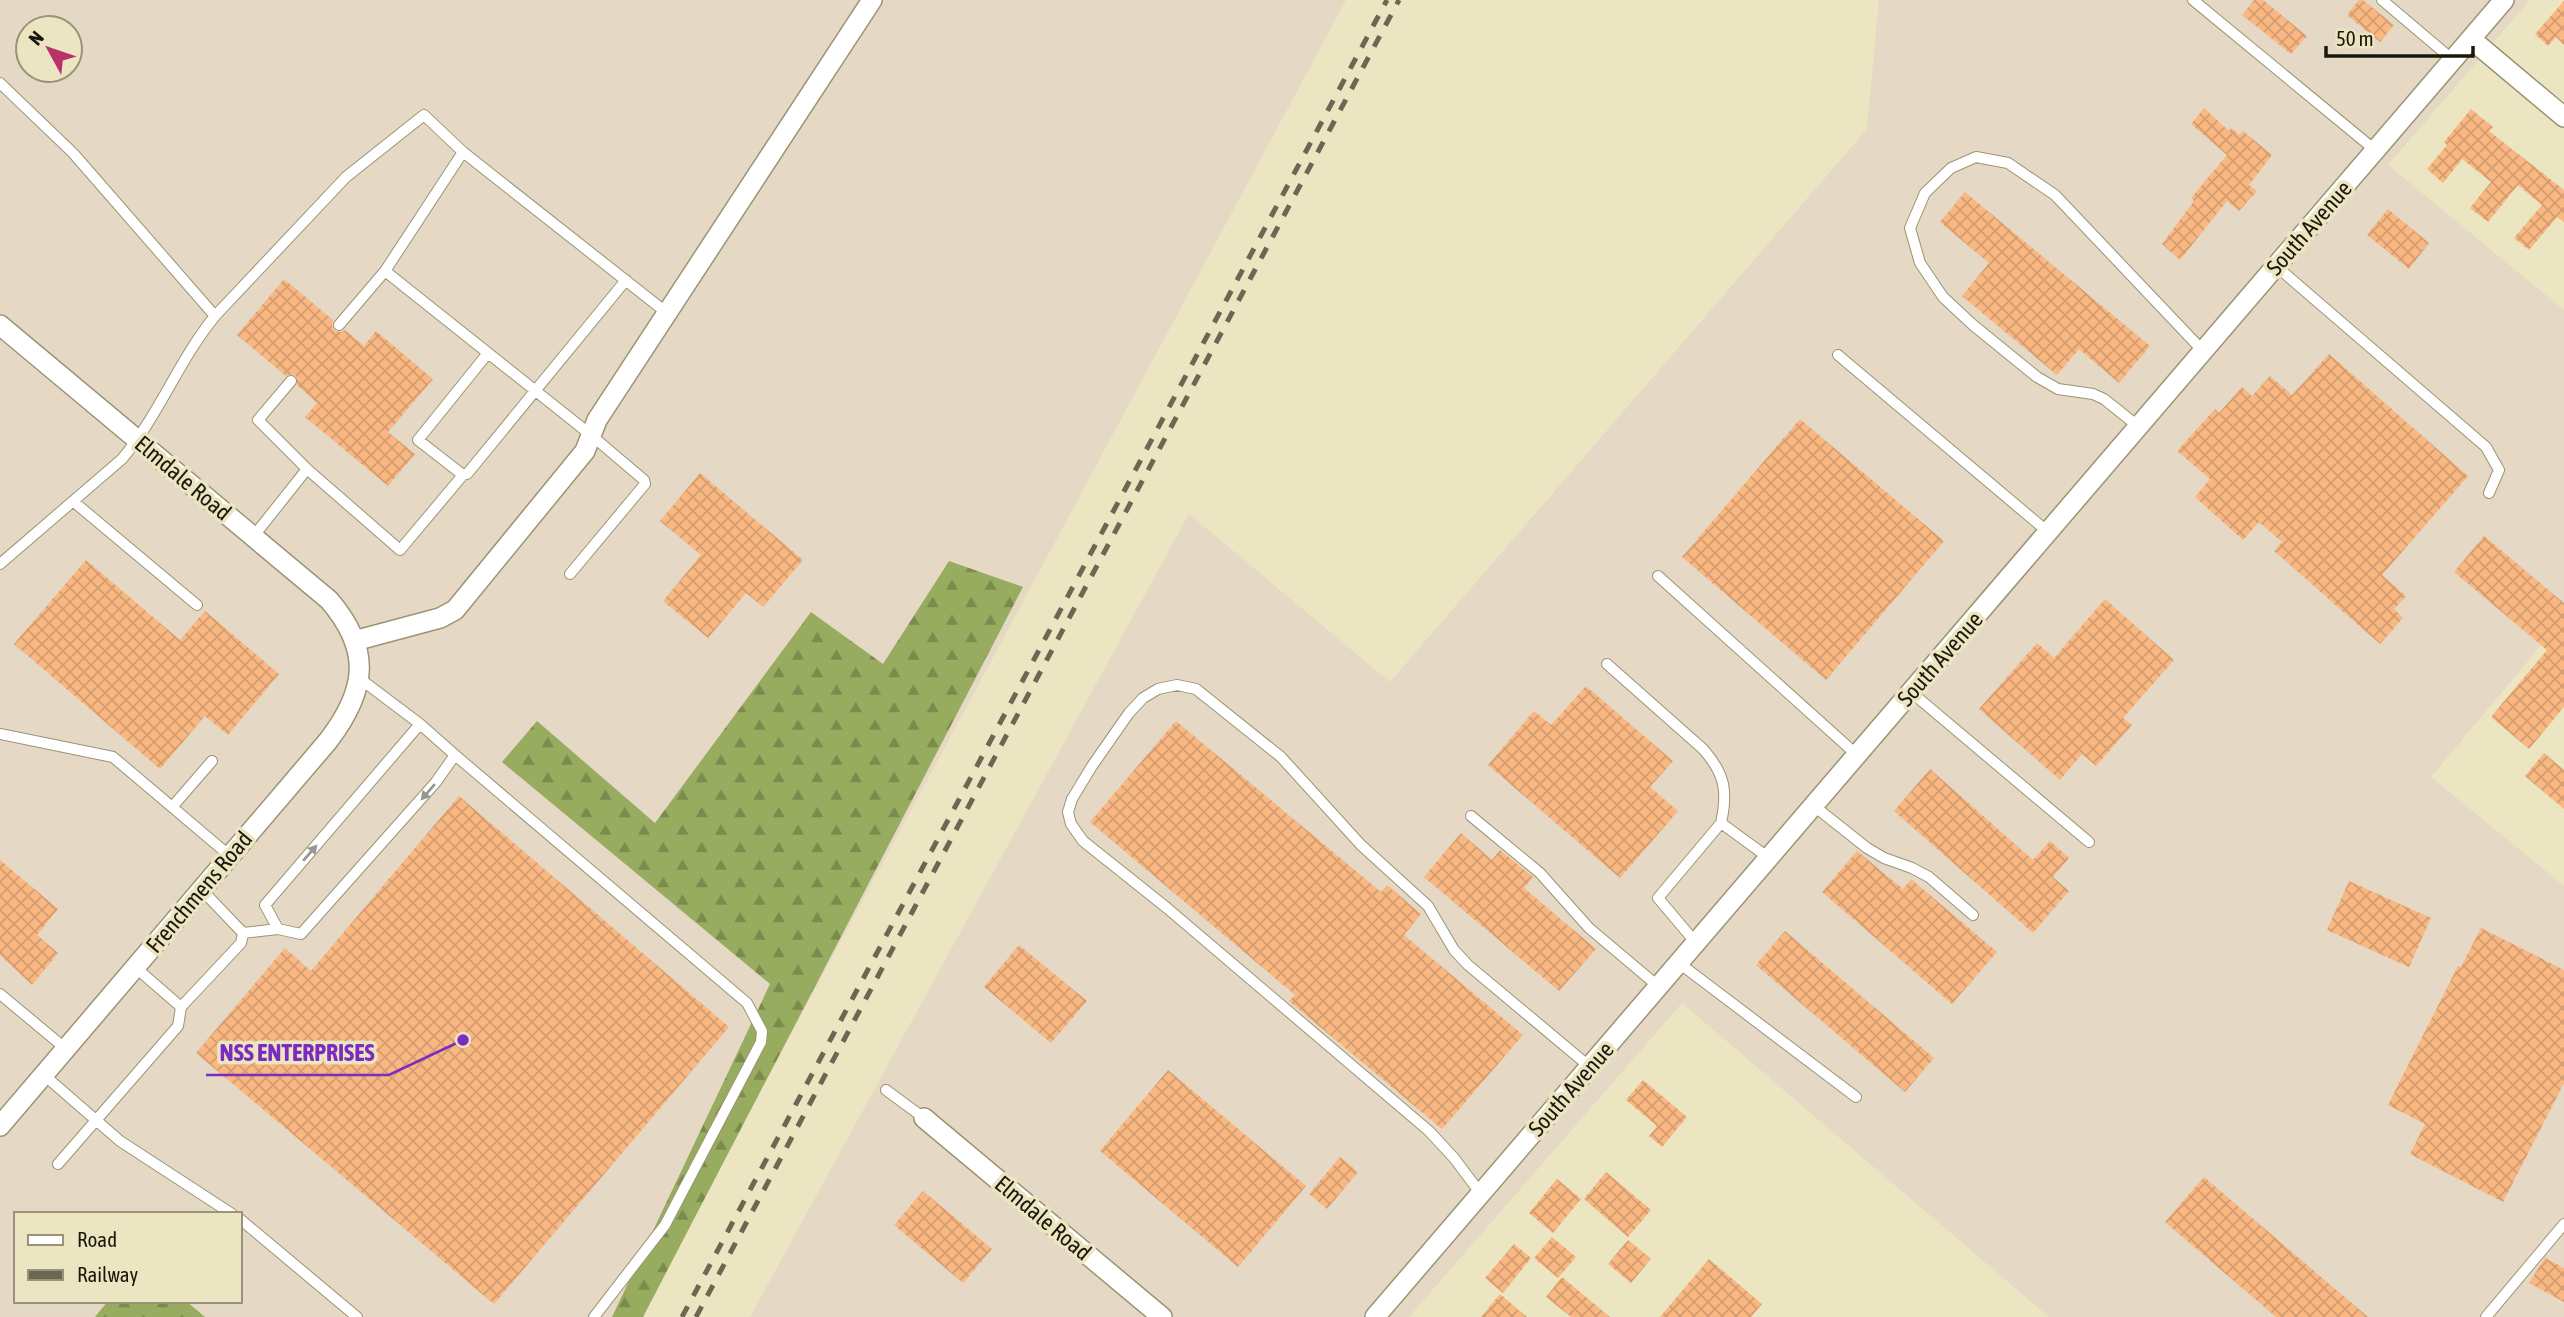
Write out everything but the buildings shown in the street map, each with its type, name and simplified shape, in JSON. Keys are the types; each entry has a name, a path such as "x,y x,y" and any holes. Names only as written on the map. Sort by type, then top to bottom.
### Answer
{"street":[{"path":"354,641 440,618 454,610 585,451 597,420 872,0"},
{"name":"South Avenue","path":"1375,1317 2504,0"},
{"path":"2470,39 2564,117"},
{"name":"Elmdale Road","path":"0,325 329,600 341,613 354,641"},
{"name":"Frenchmens Road","path":"0,1126 342,723 351,708 359,678 359,660 354,641"},
{"name":"Elmdale Road","path":"925,1118 1163,1317"}],"lane":[{"path":"2193,0 2375,150"},
{"path":"2382,0 2453,60"},
{"path":"0,83 73,153 215,316"},
{"path":"0,564 114,468 138,440 198,337 215,316 346,177 424,115 463,152 667,313"},
{"path":"339,325 385,271 463,152"},
{"path":"2138,427 2104,399 2093,394 2058,390 2037,377 1943,297 1920,263 1910,228 1925,193 1951,168 1976,158 2008,163 2055,195 2203,351"},
{"path":"2276,266 2486,447 2499,470 2489,493"},
{"path":"385,271 591,435 644,481 645,484 570,574"},
{"path":"291,381 258,420 307,469 400,550 463,475 467,474 626,280"},
{"path":"463,475 418,440 488,353"},
{"path":"1839,355 2048,532"},
{"path":"253,537 307,469"},
{"path":"74,502 197,605"},
{"path":"1658,576 1857,755"},
{"path":"1606,664 1703,748 1717,764 1724,781 1726,804 1721,823 1658,898 1696,943"},
{"path":"359,678 420,724 747,1003 762,1031 761,1042 665,1225 594,1317"},
{"path":"1481,1194 1429,1131 1167,908 1083,841 1071,824 1069,812 1073,799 1129,713 1143,698 1158,689 1177,685 1196,689 1281,757 1361,845 1429,906 1454,950 1468,965 1590,1067"},
{"path":"1911,692 2089,842"},
{"path":"278,929 265,905 420,724"},
{"path":"0,734 113,757 230,856"},
{"path":"243,933 278,929 301,934 436,782 456,755"},
{"path":"173,806 212,761"},
{"path":"1814,806 1867,848 1930,877 1973,915"},
{"path":"1471,816 1540,873 1589,928 1658,987"},
{"path":"1721,823 1769,858"},
{"path":"201,890 243,933"},
{"path":"58,1164 178,1026 181,1007 241,943 243,933"},
{"path":"1679,963 1856,1097"},
{"path":"135,967 181,1007"},
{"path":"0,994 66,1049"},
{"path":"44,1075 120,1141 229,1212"},
{"path":"886,1090 925,1118"},
{"path":"242,1221 357,1317"},
{"path":"2486,1317 2564,1224"}],"shaded area":[{"path":"0,0 1346,0 639,1317 0,1317"},
{"path":"1879,0 2530,0 2388,165 2564,310 2564,618 2431,777 2564,886 2564,1317 2049,1317 1682,1003 1409,1317 750,1317 1189,514 1390,682 1867,129"}],"green space":[{"path":"949,561 1023,587 643,1317 612,1317 770,984 502,762 537,721 655,823 811,612 883,664"},
{"path":"106,1303 188,1303 205,1317 95,1317"}],"railway":[{"path":"682,1317 1387,0"},
{"path":"696,1317 1399,0"}],"place":[{"name":"NSS ENTERPRISES","path":"463,1040"}]}
